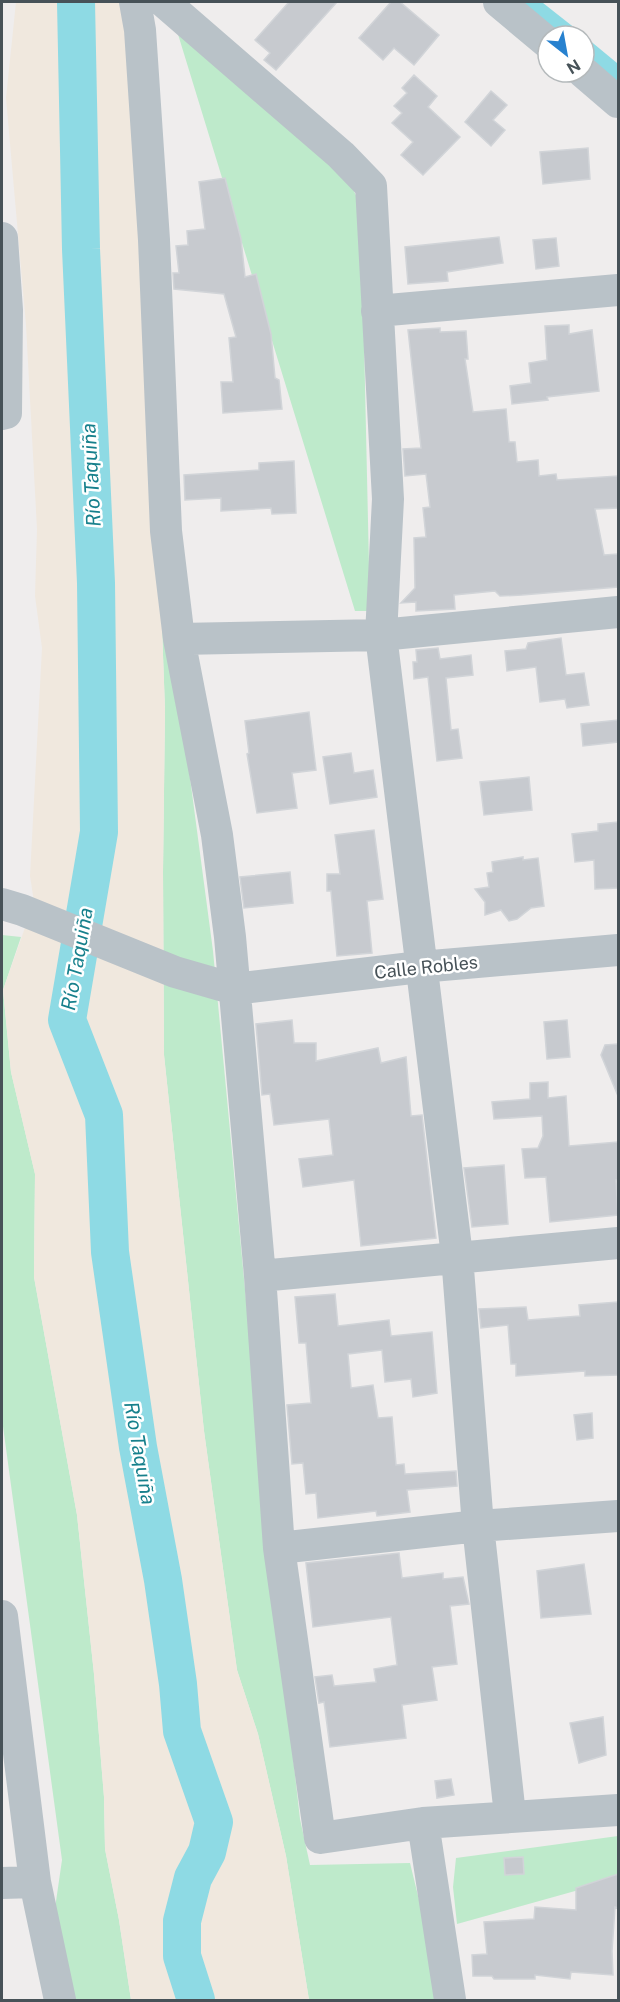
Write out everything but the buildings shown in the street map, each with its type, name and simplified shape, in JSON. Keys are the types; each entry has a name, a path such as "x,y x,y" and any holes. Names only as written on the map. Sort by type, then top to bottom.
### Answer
{"street":[{"path":"135,2 140,30 154,240 166,531 179,639 217,835 261,1276 279,1548 320,1838 423,1822 618,1810"},
{"path":"164,2 341,155 371,186 388,499 381,635 457,1256 478,1526 510,1815"},
{"path":"499,2 536,33"},
{"path":"618,71 618,83"},
{"path":"596,83 618,102"},
{"path":"2,238 7,310 6,413 2,414"},
{"path":"377,311 618,290"},
{"path":"179,639 381,635 618,612"},
{"path":"12,907 175,972 234,989"},
{"name":"Calle Robles","path":"234,989 420,967 618,950"},
{"path":"261,1276 457,1256 618,1243"},
{"path":"279,1548 478,1526 618,1515"},
{"path":"2,1616 5,1667 35,1881 60,2001"},
{"path":"423,1822 450,2001"},
{"path":"2,1883 35,1881"}],"green space":[{"path":"173,18 350,183 361,206 370,611 355,611"},
{"path":"159,545 213,951 269,1543 300,1819 310,1865 410,1863 432,1953 438,2000 309,2000 286,1856 258,1734 237,1670 204,1431 164,1055 165,710"},
{"path":"2,935 21,937 3,990 11,1072 35,1174 34,1277 77,1515 94,1674 104,1797 105,1849 131,2000 70,2000 53,1922 62,1860 2,1419"},
{"path":"618,1836 618,1879 457,1924 453,1887 456,1858"}],"sand":[{"path":"16,2 125,2 159,545 165,710 164,1055 204,1431 237,1670 258,1734 286,1856 309,2000 131,2000 105,1849 104,1797 94,1674 77,1515 34,1277 35,1174 11,1072 3,990 34,902 30,876 42,648 35,596 37,529 26,325 6,98"}],"waterway":[{"name":"Río Taquiña","path":"76,2 81,249 96,583 99,832 67,1020 104,1115 110,1252 138,1447 163,1580 178,1684 182,1731 214,1822 207,1852 193,1878 182,1921 182,1956 196,2000"},
{"path":"524,2 552,24"},
{"path":"596,60 618,78"}]}
